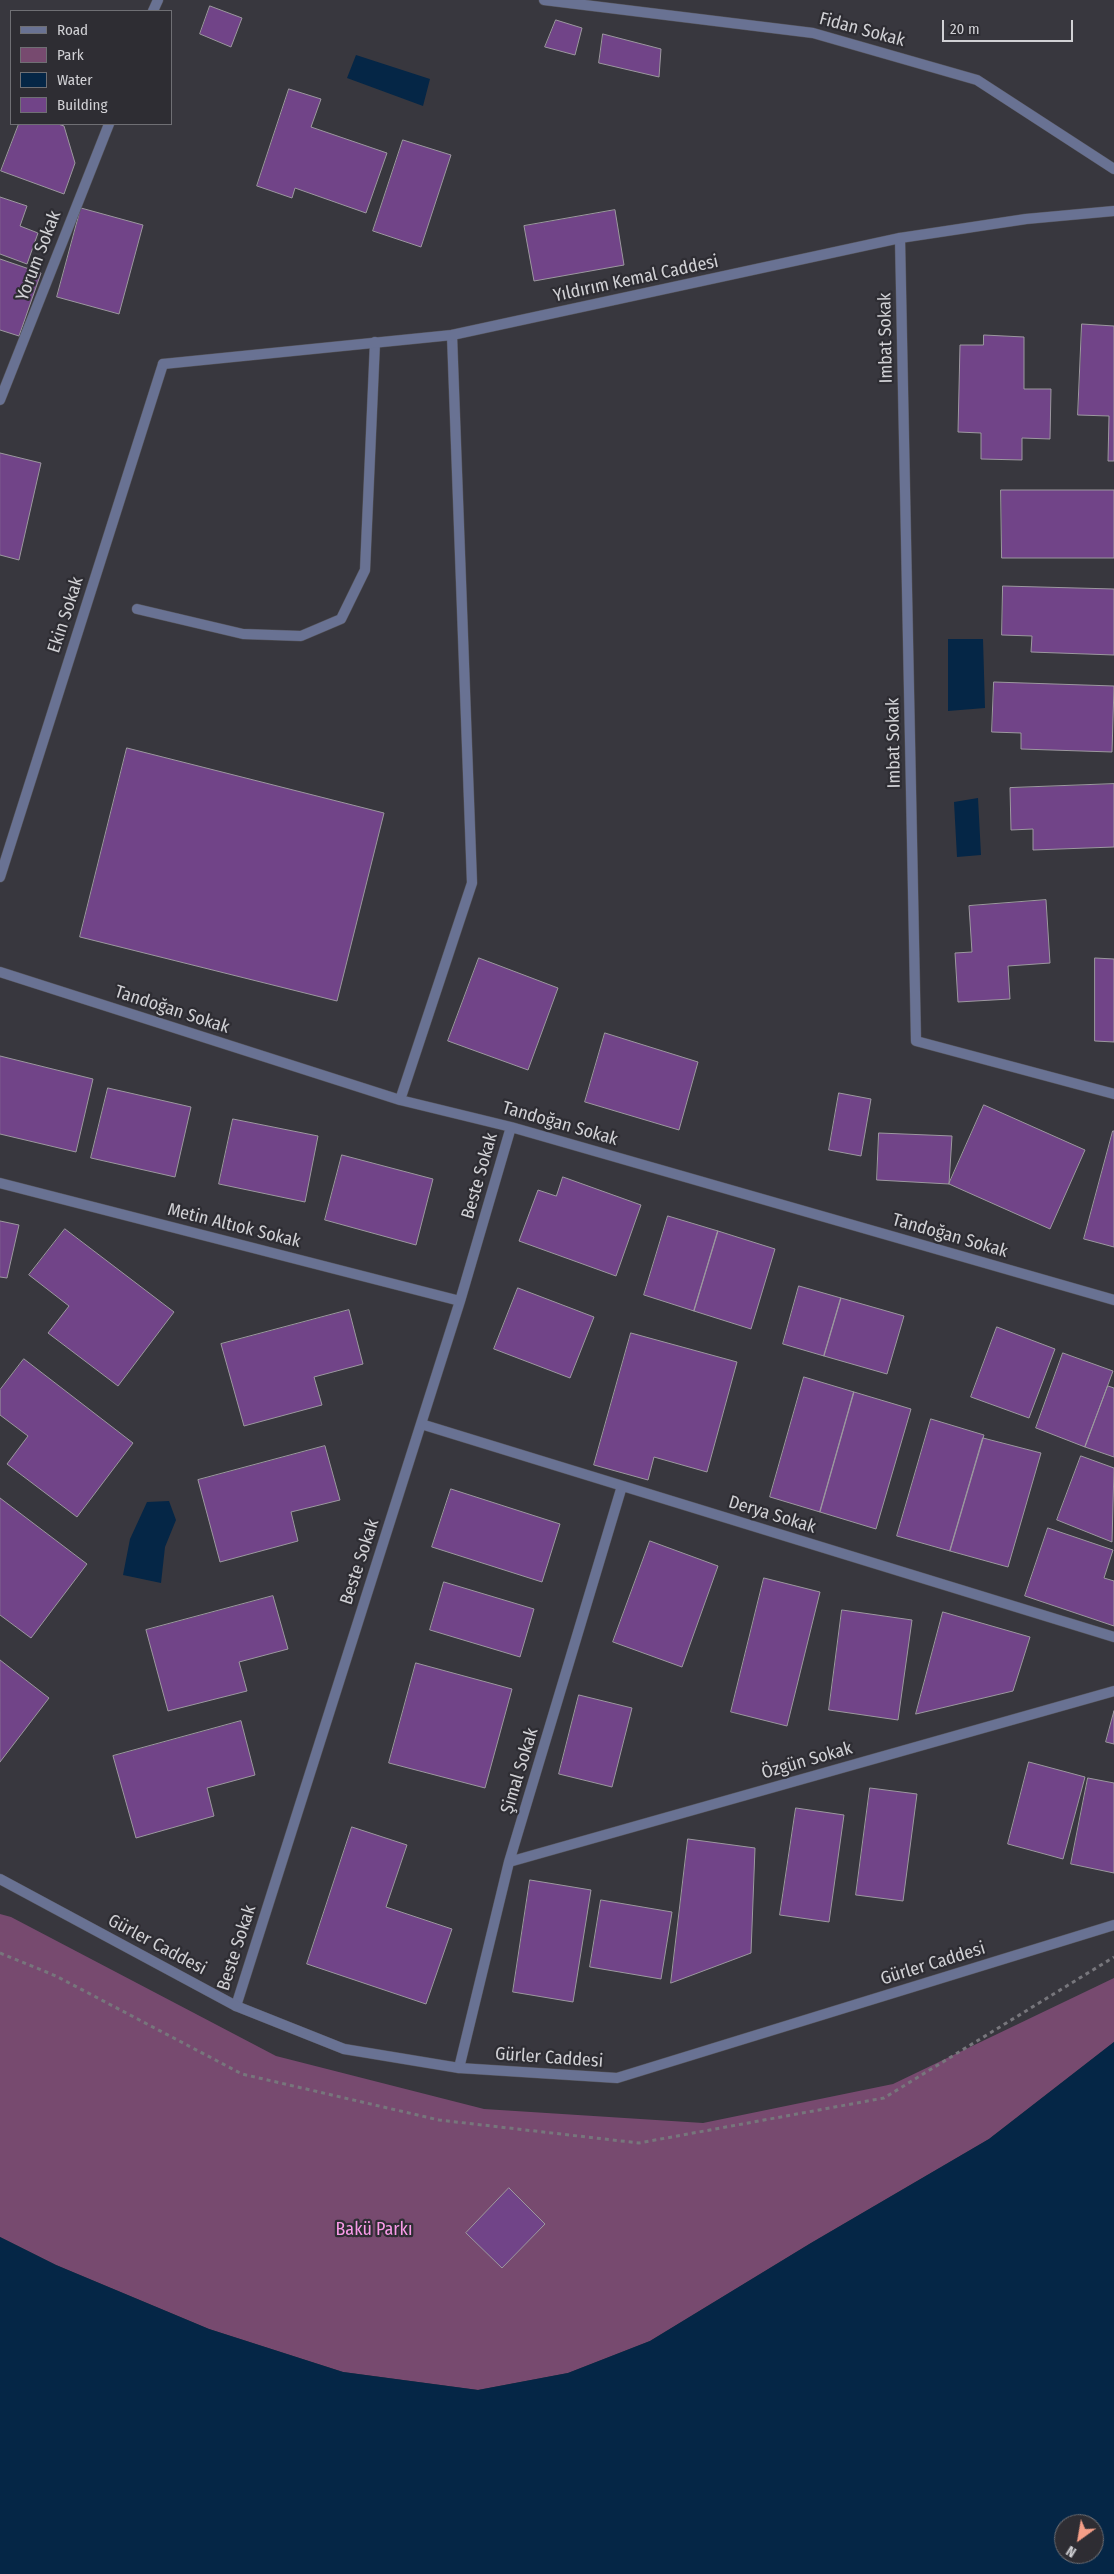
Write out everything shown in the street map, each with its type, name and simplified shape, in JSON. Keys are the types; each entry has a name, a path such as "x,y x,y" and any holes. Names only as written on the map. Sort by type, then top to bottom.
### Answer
{"street":[{"name":"Fidan Sokak","path":"544,0 813,33 977,80 1114,169"},
{"name":"Yorum Sokak","path":"0,400 109,125"},
{"name":"Yıldırım Kemal Caddesi","path":"163,364 452,335 900,238 1026,219 1114,211"},
{"name":"Imbat Sokak","path":"900,238 916,1042 1114,1094"},
{"path":"400,1100 472,883 452,335"},
{"path":"137,609 253,634 301,636 341,619 365,570 376,342"},
{"name":"Ekin Sokak","path":"0,877 163,364"},
{"name":"Tandoğan Sokak","path":"0,972 400,1100 511,1126 1114,1300"},
{"name":"Beste Sokak","path":"236,2006 460,1301 511,1126"},
{"name":"Metin Altıok Sokak","path":"0,1183 460,1301"},
{"name":"Derya Sokak","path":"421,1424 1114,1637"},
{"name":"Şimal Sokak","path":"459,2068 509,1862 622,1486"},
{"name":"Özgün Sokak","path":"509,1862 1114,1691"},
{"name":"Gürler Caddesi","path":"0,1879 236,2006 344,2049 459,2068 617,2078 1114,1925"}],"green space":[{"name":"Bakü Parkı","path":"0,1914 11,1917 276,2056 484,2109 703,2123 893,2084 1114,1978 1114,2042 989,2139 811,2243 650,2341 568,2373 478,2390 343,2372 209,2329 56,2265 0,2237"}],"water":[{"path":"356,55 430,79 423,106 347,78"},
{"path":"948,639 983,639 985,708 948,711"},
{"path":"978,798 981,855 957,857 954,802"},
{"path":"169,1501 176,1520 165,1547 161,1583 123,1575 130,1539 147,1502"},
{"path":"1114,2042 1114,2574 0,2574 0,2237 56,2265 209,2329 343,2372 478,2390 568,2373 650,2341 811,2243 989,2139"}],"building":[{"path":"210,6 242,18 231,47 200,34"},
{"path":"556,20 582,28 575,55 545,47"},
{"path":"603,34 661,49 659,77 599,63"},
{"path":"289,89 321,99 311,127 387,153 366,213 295,188 292,198 257,186"},
{"path":"19,125 64,126 75,163 64,194 1,171"},
{"path":"403,140 451,155 421,247 373,231"},
{"path":"0,197 27,206 20,226 38,233 27,264 0,254"},
{"path":"81,208 143,225 119,314 57,297"},
{"path":"615,210 624,265 534,281 524,226"},
{"path":"0,259 41,273 19,336 0,330"},
{"path":"1082,324 1114,326 1114,461 1108,461 1109,416 1078,415"},
{"path":"984,335 1024,337 1024,389 1051,389 1050,439 1022,438 1022,460 981,459 981,433 958,432 960,345 983,345"},
{"path":"0,453 41,463 19,560 0,555"},
{"path":"1001,490 1114,490 1114,558 1002,558"},
{"path":"1003,586 1114,589 1114,655 1031,652 1032,636 1002,635"},
{"path":"994,682 1114,686 1112,752 1021,749 1021,733 992,732"},
{"path":"127,748 384,813 337,1001 80,937"},
{"path":"1114,784 1114,847 1033,850 1033,829 1011,830 1010,788"},
{"path":"1046,900 1050,963 1008,966 1010,999 958,1002 955,953 972,952 969,906"},
{"path":"479,958 558,988 528,1070 448,1041"},
{"path":"1095,958 1114,959 1114,1042 1095,1041"},
{"path":"605,1033 698,1062 679,1130 585,1102"},
{"path":"0,1056 93,1079 76,1152 0,1134"},
{"path":"108,1088 191,1107 175,1177 91,1158"},
{"path":"839,1093 871,1099 861,1156 829,1150"},
{"path":"984,1105 1085,1150 1050,1229 949,1184"},
{"path":"233,1119 318,1136 305,1202 219,1184"},
{"path":"1114,1131 1114,1247 1084,1239"},
{"path":"879,1133 952,1136 949,1184 877,1180"},
{"path":"342,1155 433,1179 416,1245 325,1220"},
{"path":"563,1177 641,1205 616,1276 519,1241 538,1190 556,1196"},
{"path":"668,1216 718,1231 694,1311 644,1295"},
{"path":"0,1221 19,1225 7,1278 0,1277"},
{"path":"65,1229 174,1312 118,1386 48,1333 69,1306 29,1275"},
{"path":"718,1231 775,1249 751,1329 694,1311"},
{"path":"799,1286 841,1298 824,1356 783,1344"},
{"path":"518,1288 594,1317 570,1378 494,1349"},
{"path":"841,1298 904,1316 887,1374 824,1356"},
{"path":"349,1310 363,1364 314,1377 322,1405 244,1426 221,1344"},
{"path":"997,1327 1055,1349 1029,1418 971,1397"},
{"path":"631,1333 737,1362 707,1472 654,1457 648,1480 594,1465"},
{"path":"1063,1353 1113,1371 1085,1447 1036,1428"},
{"path":"24,1359 133,1443 77,1517 7,1464 28,1436 0,1415 0,1390"},
{"path":"804,1377 854,1392 820,1512 770,1497"},
{"path":"1108,1386 1114,1388 1114,1457 1085,1447"},
{"path":"854,1392 911,1409 876,1529 820,1512"},
{"path":"931,1419 984,1435 950,1551 897,1536"},
{"path":"983,1438 1041,1453 1008,1567 950,1551"},
{"path":"325,1446 340,1500 291,1512 298,1541 220,1562 198,1480"},
{"path":"1081,1456 1114,1468 1112,1542 1057,1520"},
{"path":"451,1489 560,1524 542,1582 432,1547"},
{"path":"0,1498 87,1564 31,1638 0,1615"},
{"path":"1048,1528 1113,1550 1104,1578 1114,1581 1114,1626 1025,1596"},
{"path":"650,1541 718,1566 682,1667 613,1642"},
{"path":"764,1578 820,1592 787,1726 731,1712"},
{"path":"444,1582 534,1609 520,1657 430,1630"},
{"path":"273,1596 288,1649 239,1662 247,1691 168,1711 146,1630"},
{"path":"842,1610 912,1620 898,1720 829,1710"},
{"path":"943,1612 1030,1637 1013,1691 916,1714"},
{"path":"0,1660 49,1698 0,1762"},
{"path":"416,1663 512,1689 485,1788 389,1763"},
{"path":"579,1695 632,1708 612,1787 559,1774"},
{"path":"1114,1711 1114,1744 1106,1742"},
{"path":"241,1721 255,1775 207,1788 214,1816 136,1838 113,1756"},
{"path":"1029,1762 1085,1777 1063,1859 1008,1844"},
{"path":"1088,1778 1114,1783 1114,1873 1071,1864"},
{"path":"870,1788 917,1794 903,1901 856,1895"},
{"path":"796,1808 844,1815 829,1922 780,1915"},
{"path":"352,1827 407,1845 386,1907 452,1929 426,2004 307,1964"},
{"path":"688,1839 755,1848 751,1953 671,1983"},
{"path":"530,1880 591,1890 573,2002 513,1992"},
{"path":"601,1900 672,1912 661,1979 590,1967"},
{"path":"509,2188 545,2224 502,2268 466,2233"}]}
